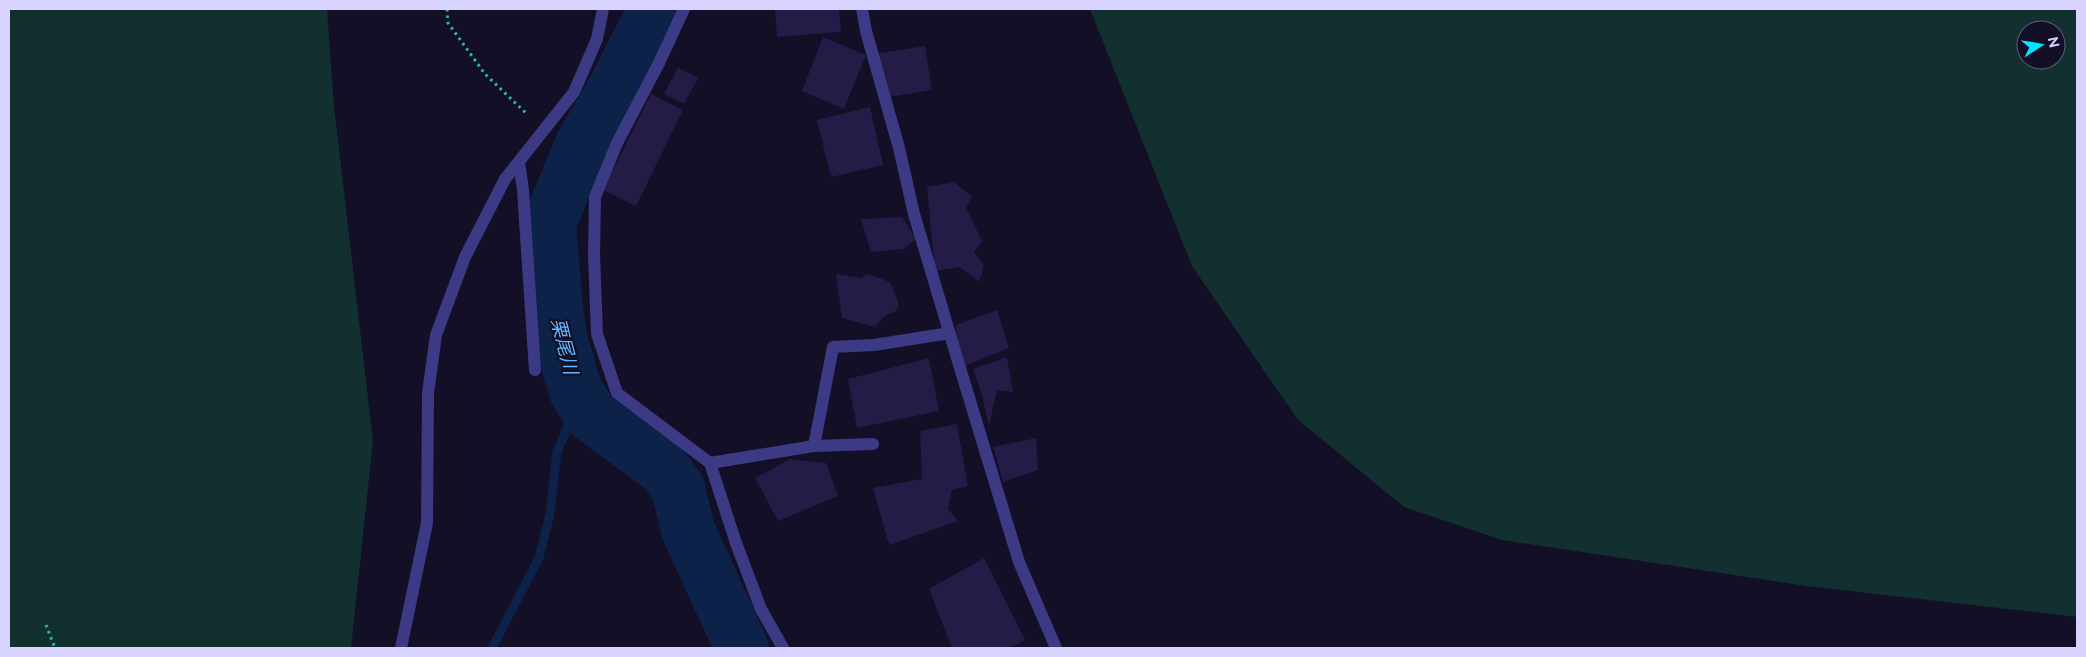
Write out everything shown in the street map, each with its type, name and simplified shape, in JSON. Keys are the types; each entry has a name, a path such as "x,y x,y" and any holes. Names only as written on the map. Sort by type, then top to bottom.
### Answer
{"street":[{"path":"401,648 427,523 428,394 436,335 465,256 505,179 574,92 597,39 603,9"},
{"path":"684,9 659,63 617,143 594,197 597,334 617,392 710,463 736,544 761,608 783,648"},
{"path":"862,9 866,31 899,148 914,214 1019,562 1056,648"},
{"path":"518,162 523,190 534,370"},
{"path":"814,446 833,346 874,346 950,333"},
{"path":"710,463 814,446 873,444"}],"path":[{"path":"447,9 448,23 485,74 544,130"},
{"path":"46,625 55,648"}],"green space":[{"path":"9,9 327,9 334,106 373,441 351,648 9,648"},
{"path":"1090,9 2077,9 2077,617 1806,586 1502,540 1404,507 1298,420 1192,266"}],"building":[{"path":"775,9 839,9 841,32 777,37"},
{"path":"823,37 866,55 844,109 802,91"},
{"path":"925,46 932,90 882,98 874,54"},
{"path":"678,68 698,78 684,104 664,94"},
{"path":"651,94 683,110 636,206 603,190"},
{"path":"870,107 883,165 831,177 817,120"},
{"path":"954,182 972,197 966,208 982,241 974,252 984,266 979,282 960,267 935,271 927,187"},
{"path":"902,217 916,239 904,249 871,252 861,219"},
{"path":"836,274 861,278 868,274 890,282 899,304 896,311 885,316 874,327 842,318"},
{"path":"997,310 1009,348 960,368 956,325"},
{"path":"1007,357 1013,392 997,390 989,426 973,369"},
{"path":"929,358 939,411 857,428 848,379"},
{"path":"957,424 968,486 952,490 948,509 958,521 889,545 873,488 922,479 920,431"},
{"path":"1036,438 1038,470 1003,482 993,447"},
{"path":"790,459 826,463 838,496 778,521 755,478"},
{"path":"984,558 1025,640 1010,648 952,648 929,589"}],"waterway":[{"name":"栗尾川","path":"655,9 609,99 582,144 549,224 556,308 561,341 576,392 592,416 663,468 678,488 688,530 742,648"},
{"name":"栗尾川","path":"492,648 539,558 550,514 557,452 573,414"}]}
